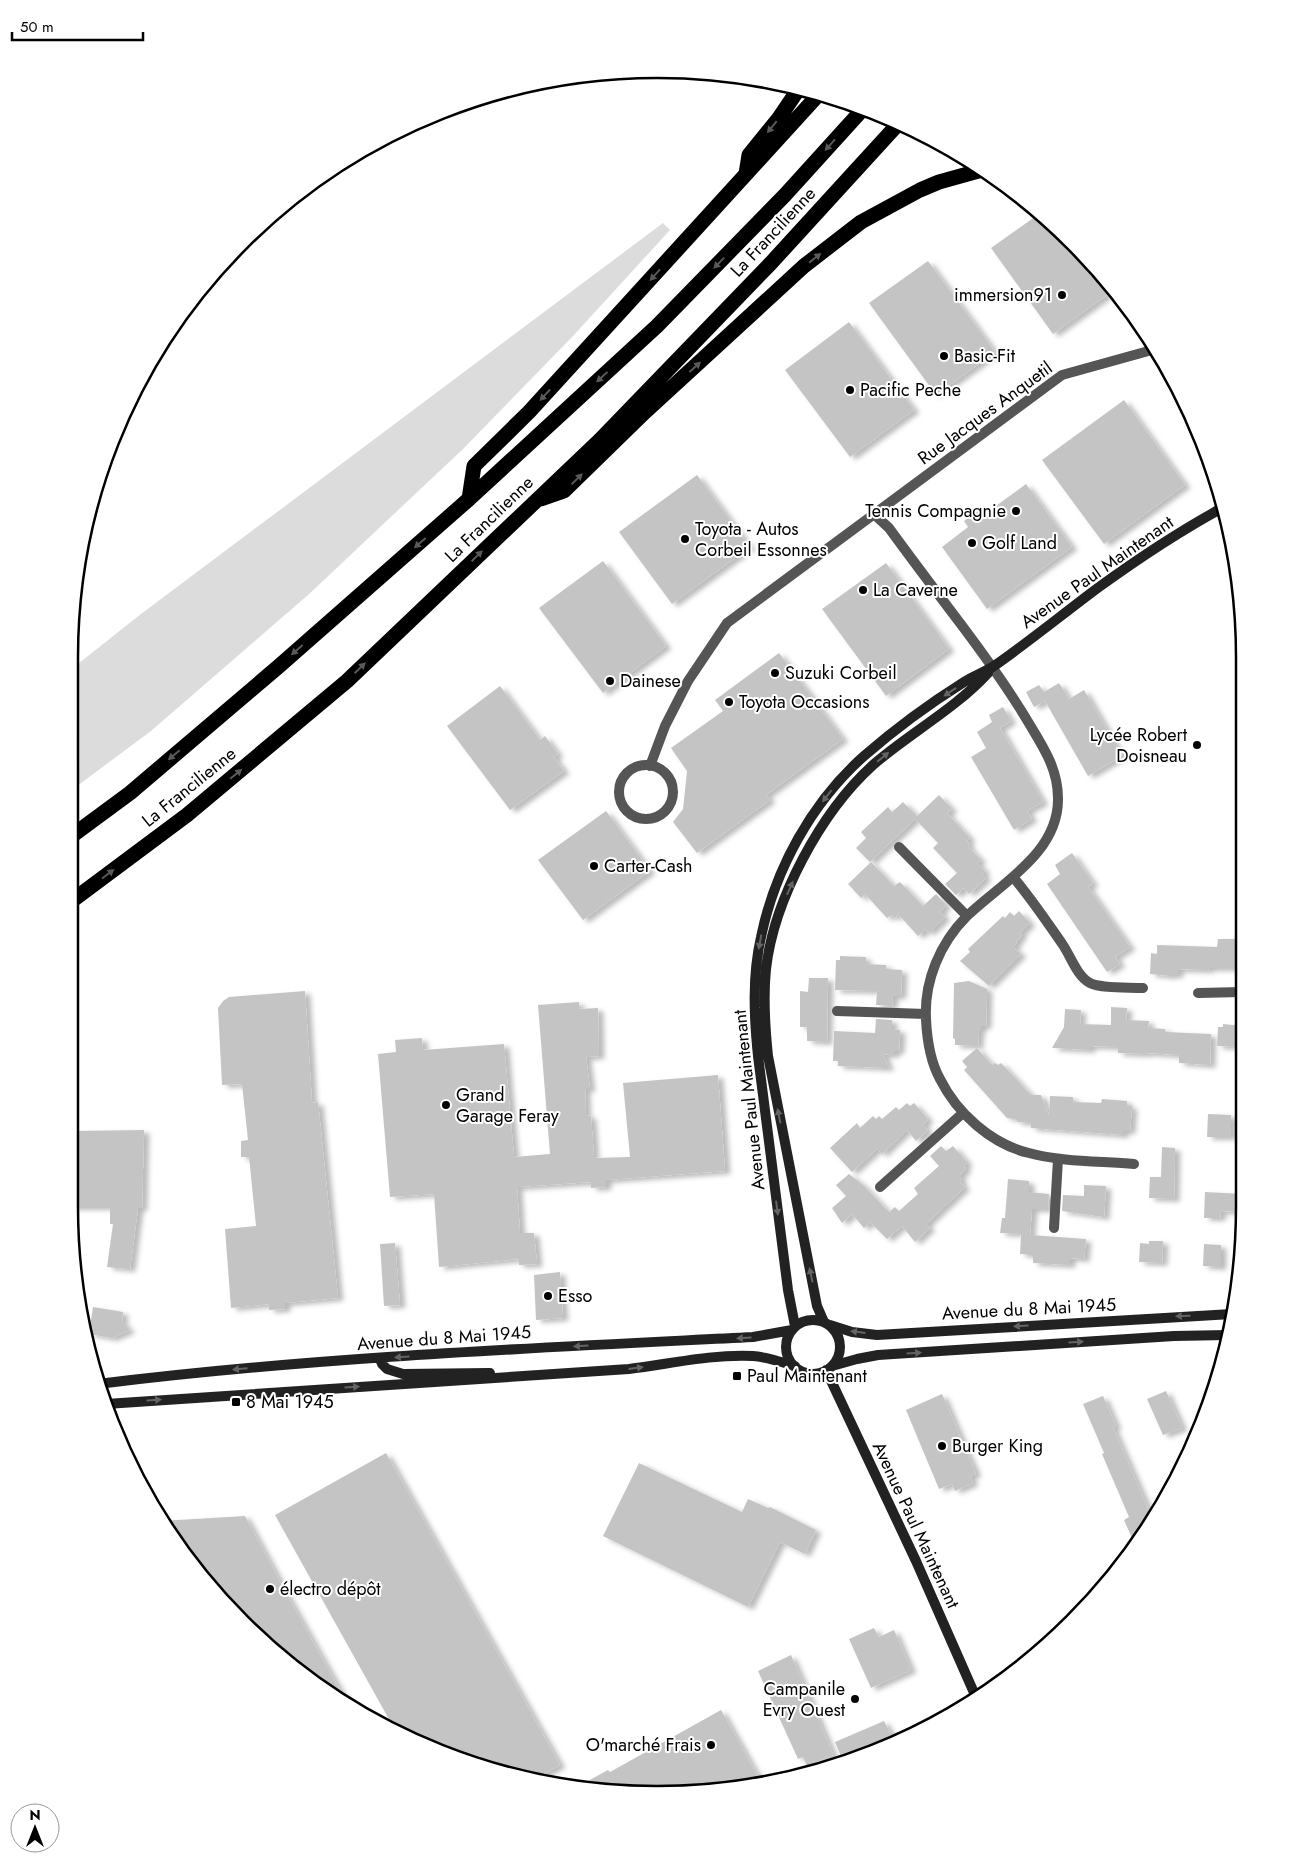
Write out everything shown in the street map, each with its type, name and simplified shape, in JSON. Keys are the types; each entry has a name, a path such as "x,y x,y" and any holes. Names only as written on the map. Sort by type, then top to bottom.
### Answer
{"highway":[{"path":"746,174 749,155 779,118 795,95"},
{"path":"469,499 474,466 529,412 814,99"},
{"name":"La Francilienne","path":"78,831 130,793 285,661 469,499 657,326 785,195 858,114"},
{"name":"La Francilienne","path":"78,896 187,815 347,680 600,440 771,263 894,129"},
{"path":"535,502 564,491 645,412 804,266 861,222 920,190 939,182 974,172"}],"main road":[{"name":"Avenue Paul Maintenant","path":"793,1328 755,1026 756,966 763,927 775,890 794,844 825,798 863,757 918,714 965,681 992,667 1100,586 1158,547 1217,511"},
{"name":"Avenue Paul Maintenant","path":"827,1324 817,1306 768,1056 764,999 766,969 771,940 787,895 808,850 836,805 854,784 900,743 972,691 992,667"},
{"name":"Avenue du 8 Mai 1945","path":"105,1383 182,1374 380,1358 753,1338 793,1328 809,1320 852,1332 877,1334 1225,1314"},
{"path":"827,1324 838,1338 840,1345 839,1353 829,1368"},
{"path":"793,1328 788,1337 787,1353 794,1366"},
{"name":"Avenue du 8 Mai 1945","path":"112,1404 629,1369 728,1356 754,1356 794,1366 810,1373 818,1373 857,1358 878,1355 1174,1336 1221,1335"},
{"path":"380,1358 382,1364 387,1369 402,1374 455,1372 564,1374"},
{"name":"Avenue Paul Maintenant","path":"829,1368 974,1691"}],"street":[{"name":"Rue Jacques Anquetil","path":"650,766 665,726 688,681 727,623 1062,375 1148,351"},
{"path":"875,515 888,528 1009,690 1052,764 1057,784 1056,817 1051,832 1040,850 1013,877 967,916 955,929 936,961 926,996 926,1014 930,1055 937,1074 946,1092 963,1113 986,1133 1007,1144 1027,1153 1058,1158 1134,1164"},
{"path":"650,766 660,770 668,777 672,786 672,797 668,807 661,814 652,819 641,819 631,815 624,808 619,798 619,788 622,779 628,772 635,768 650,766"},
{"path":"899,847 967,916"},
{"path":"1013,877 1035,904 1082,977 1094,984 1143,988"},
{"path":"1198,993 1236,992"},
{"path":"837,1011 926,1014"},
{"path":"880,1187 963,1113"},
{"path":"1054,1228 1058,1158"}],"shaded area":[{"path":"663,223 670,230 573,336 463,449 308,595 151,731 78,785 78,664 141,614"}],"building":[{"path":"1034,218 1066,247 1092,275 1107,295 1053,334 991,248"},
{"path":"928,261 995,352 936,395 869,303"},
{"name":"Pacific Peche","path":"849,322 914,410 850,457 785,370"},
{"path":"1124,400 1185,485 1104,544 1042,460"},
{"name":"Toyota - Autos Corbeil Essonnes","path":"697,475 750,547 672,604 619,532"},
{"path":"1026,484 1072,547 987,609 942,547 968,527 964,521 985,506 989,511"},
{"path":"603,561 666,646 603,693 539,608"},
{"path":"886,563 949,649 886,696 822,609"},
{"path":"779,653 843,739 766,795 770,800 697,853 673,822 683,809 687,771 671,748 723,711 715,700"},
{"path":"1059,683 1069,699 1084,690 1122,756 1088,776 1045,701 1034,707 1026,692 1039,685 1044,692"},
{"path":"500,686 540,740 545,736 558,754 554,757 564,771 510,810 447,726"},
{"path":"1003,707 1011,721 1000,728 1043,802 1027,811 1032,819 1014,830 971,757 986,748 977,732 992,722 989,715"},
{"path":"939,795 952,809 947,813 970,838 967,841 970,844 968,846 981,860 977,863 985,871 982,874 986,878 969,894 964,888 956,895 945,884 957,873 933,848 938,843 915,819 870,862 856,848 866,838 861,832 888,807 892,812 903,802 917,816"},
{"name":"Carter-Cash","path":"606,811 650,871 583,920 538,860"},
{"path":"1072,853 1093,883 1088,887 1130,947 1115,957 1120,964 1107,972 1047,884 1060,874 1055,865"},
{"path":"871,862 894,886 900,882 923,906 936,894 946,905 940,912 945,917 929,933 926,929 918,936 898,914 895,918 891,915 887,918 865,894 861,898 848,884"},
{"path":"1019,911 1030,923 1020,933 1022,935 1013,947 1021,954 989,986 960,961 970,952 968,949 1003,916 1005,918 1010,912 1014,916"},
{"path":"1218,939 1236,939 1236,968 1209,968 1208,970 1178,969 1178,975 1171,976 1150,974 1151,953 1157,954 1157,945 1217,947"},
{"path":"840,956 866,957 866,964 886,965 886,969 902,970 901,996 893,996 892,1006 876,1005 877,991 835,990 836,960 840,960"},
{"path":"809,978 828,978 827,1042 807,1041 807,1027 800,1027 800,991 808,992"},
{"path":"969,981 987,989 986,1026 981,1026 981,1030 979,1029 978,1046 955,1045 955,1039 953,1038 954,983"},
{"path":"305,991 312,1103 318,1102 338,1298 285,1303 285,1309 269,1310 269,1304 231,1308 225,1229 256,1226 249,1157 241,1157 241,1141 248,1140 242,1084 222,1085 218,1008 229,997"},
{"path":"579,1002 579,1009 598,1008 599,1056 586,1057 590,1089 585,1089 586,1115 591,1116 594,1158 630,1157 623,1083 718,1075 725,1171 606,1180 606,1187 591,1188 591,1182 517,1187 520,1233 534,1233 537,1264 519,1265 518,1259 439,1267 434,1194 390,1197 378,1054 396,1052 395,1040 422,1038 423,1050 504,1044 514,1157 550,1154 538,1005"},
{"path":"1111,1007 1127,1008 1126,1020 1149,1021 1148,1028 1165,1029 1166,1032 1211,1034 1210,1065 1179,1063 1179,1055 1118,1053 1118,1047 1090,1046 1090,1050 1052,1048 1064,1027 1065,1009 1081,1010 1080,1024 1111,1025"},
{"path":"876,1019 892,1020 892,1029 900,1030 899,1051 894,1051 894,1055 883,1054 889,1068 838,1066 838,1061 833,1061 834,1031 875,1033"},
{"path":"1223,1024 1236,1025 1236,1047 1217,1046 1218,1027 1223,1027"},
{"path":"977,1048 992,1065 1001,1063 1031,1095 1041,1095 1049,1115 1050,1096 1073,1097 1073,1102 1101,1103 1102,1099 1127,1101 1127,1106 1132,1106 1130,1131 1123,1131 1123,1135 1031,1128 1031,1123 1018,1122 1014,1118 1007,1118 964,1070 967,1067 962,1061"},
{"path":"907,1103 910,1106 914,1103 928,1119 923,1125 928,1130 916,1141 907,1130 882,1154 877,1149 852,1172 830,1148 857,1123 860,1128 873,1116 876,1119 879,1116 882,1119 896,1107 899,1110"},
{"path":"1208,1114 1231,1115 1231,1137 1207,1137"},
{"path":"144,1130 142,1208 138,1208 130,1269 107,1267 113,1224 110,1224 110,1207 78,1207 78,1131"},
{"path":"941,1146 946,1151 953,1146 967,1162 964,1166 966,1169 959,1176 962,1180 960,1182 965,1187 926,1224 930,1228 915,1242 902,1226 887,1239 870,1222 864,1228 852,1214 842,1223 832,1208 846,1196 836,1185 849,1174 863,1185 889,1212 895,1207 899,1211 918,1194 914,1188 939,1166 930,1156"},
{"path":"1162,1147 1175,1148 1174,1199 1149,1198 1150,1177 1161,1177"},
{"path":"1008,1179 1029,1181 1029,1192 1049,1194 1048,1209 1032,1209 1030,1235 1086,1239 1084,1259 1070,1258 1070,1265 1033,1263 1033,1255 1020,1254 1021,1234 1000,1233 1002,1218 1005,1218"},
{"path":"1084,1185 1106,1186 1104,1217 1062,1211 1063,1195 1084,1196"},
{"path":"1205,1192 1236,1194 1236,1212 1221,1211 1220,1218 1204,1218"},
{"path":"1149,1241 1163,1241 1162,1263 1139,1262 1140,1243 1149,1244"},
{"path":"395,1243 400,1305 384,1306 380,1244"},
{"path":"1204,1244 1221,1245 1221,1267 1203,1266"},
{"name":"Esso","path":"560,1272 563,1318 536,1320 534,1275"},
{"path":"93,1307 123,1312 122,1322 130,1330 112,1338 92,1335 90,1325"},
{"path":"1166,1391 1182,1428 1163,1435 1147,1399"},
{"name":"Burger King","path":"942,1394 976,1474 970,1476 973,1483 955,1491 952,1484 939,1489 906,1410"},
{"path":"1103,1396 1116,1426 1113,1428 1149,1511 1132,1537 1124,1520 1129,1517 1083,1404"},
{"path":"386,1453 560,1765 544,1774 507,1766 470,1755 390,1720 275,1515"},
{"path":"639,1463 742,1512 748,1499 768,1508 770,1507 816,1530 805,1554 780,1542 748,1607 603,1536"},
{"path":"245,1516 340,1691 304,1666 247,1616 197,1559 170,1520"},
{"path":"874,1628 879,1637 894,1630 911,1670 871,1688 849,1639"},
{"path":"791,1655 833,1755 807,1766 803,1757 798,1759 758,1671"},
{"name":"O'marché Frais","path":"721,1710 758,1776 732,1781 656,1786 587,1781 608,1770 610,1772"},
{"path":"884,1721 891,1735 841,1756 835,1742"}],"place":[{"name":"immersion91","path":"1062,295"},
{"name":"Basic-Fit","path":"944,356"},
{"name":"Pacific Peche","path":"850,390"},
{"name":"Tennis Compagnie","path":"1016,511"},
{"name":"Toyota - Autos Corbeil Essonnes","path":"685,539"},
{"name":"Golf Land","path":"972,543"},
{"name":"La Caverne","path":"863,590"},
{"name":"Suzuki Corbeil","path":"775,673"},
{"name":"Dainese","path":"610,681"},
{"name":"Toyota Occasions","path":"729,702"},
{"name":"Lycée Robert Doisneau","path":"1197,745"},
{"name":"Carter-Cash","path":"594,866"},
{"name":"Grand Garage Feray","path":"446,1105"},
{"name":"Esso","path":"548,1296"},
{"name":"Paul Maintenant","path":"737,1376"},
{"name":"8 Mai 1945","path":"236,1402"},
{"name":"Burger King","path":"942,1446"},
{"name":"électro dépôt","path":"270,1589"},
{"name":"Campanile Evry Ouest","path":"855,1699"},
{"name":"O'marché Frais","path":"711,1745"}]}
